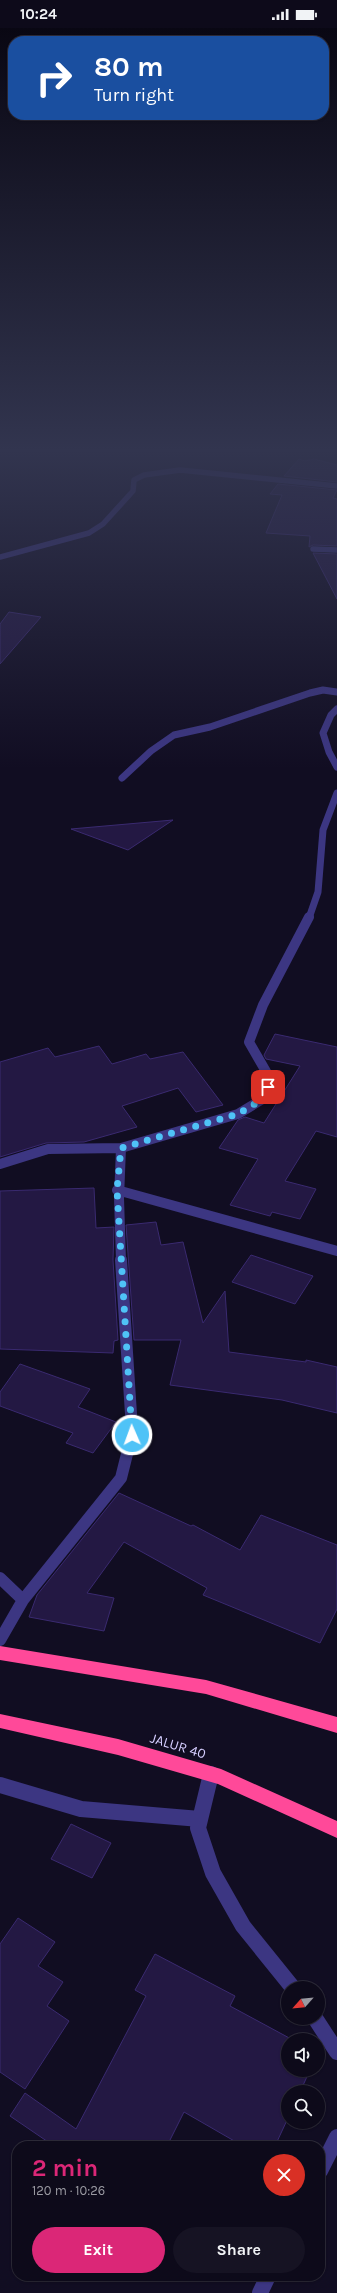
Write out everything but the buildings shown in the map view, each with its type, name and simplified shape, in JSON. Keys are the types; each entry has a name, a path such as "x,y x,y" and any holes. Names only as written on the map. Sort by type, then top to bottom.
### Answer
{"highway":[{"path":"0,1653 206,1687 337,1725"},
{"name":"JALUR 40","path":"0,1721 118,1747 221,1777 337,1830"}],"street":[{"path":"122,778 151,750 174,735 210,727 310,692 323,690 337,692"},
{"path":"337,709 331,715 323,733 329,752 337,767"},
{"path":"0,1164 48,1149 121,1148 217,1122 238,1114 261,1100 268,1087 268,1075 249,1042 252,1030 263,1003 303,930 317,898 320,836 326,813 337,793"},
{"path":"0,1640 23,1600 121,1478 128,1458 132,1435 117,1190 121,1148"},
{"path":"117,1190 337,1251"},
{"path":"0,1578 23,1600"},
{"path":"211,1774 198,1828 217,1879 243,1926 287,1981"},
{"path":"0,1785 81,1809 200,1819"},
{"path":"320,2025 337,2052"},
{"path":"325,2161 337,2137"},
{"path":"260,2293 266,2281"}],"route":[{"path":"132,1435 117,1190 121,1148 217,1122 238,1114 252,1107 261,1100 268,1087"}]}
